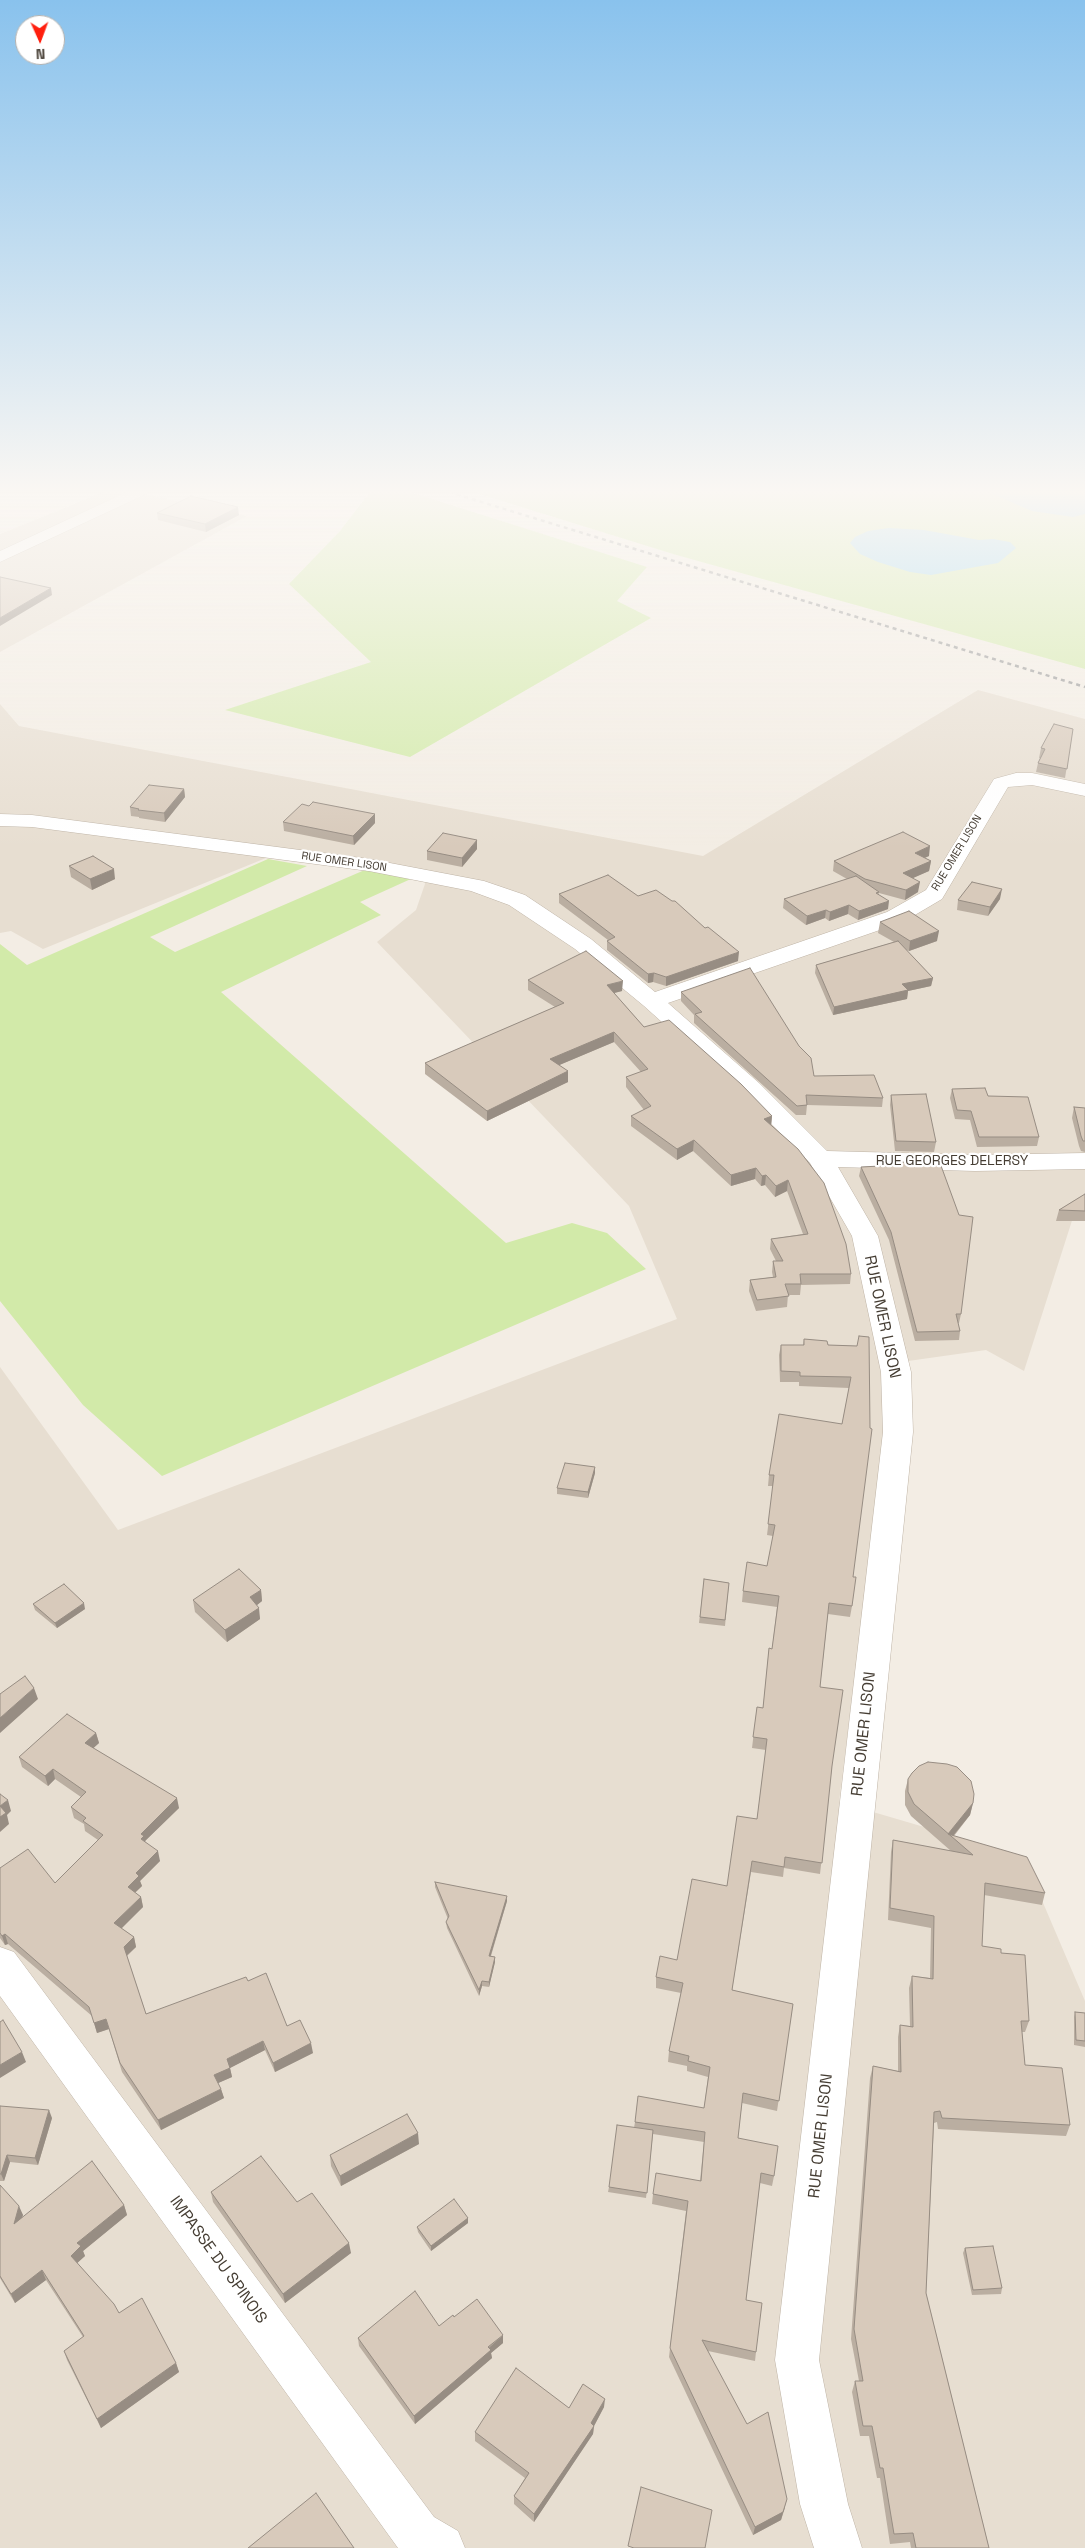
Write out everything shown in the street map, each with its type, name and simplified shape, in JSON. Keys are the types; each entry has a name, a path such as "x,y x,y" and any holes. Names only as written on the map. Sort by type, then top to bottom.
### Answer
{"street":[{"name":"RUE OMER LISON","path":"652,1001 895,917 934,894 1001,783 1016,778 1032,779 1085,790"},
{"name":"RUE OMER LISON","path":"0,820 32,821 369,865 476,886 517,900 583,944 652,1001 750,1088 820,1160 865,1236 896,1372 898,1432 797,2360 824,2504 838,2548"},
{"name":"RUE GEORGES DELERSY","path":"820,1160 975,1163 1085,1161"},
{"name":"IMPASSE DU SPINOIS","path":"0,1965 417,2534 441,2548"}],"shaded area":[{"path":"0,611 75,611 0,652"},
{"path":"978,690 1085,719 1085,1213 1076,1208 1024,1371 986,1350 894,1363 839,1802 1023,1856 1085,2001 1085,2548 0,2548 0,1367 118,1530 677,1319 629,1206 377,942 416,910 426,881 373,869 266,858 43,949 11,931 0,933 0,704 19,726 703,856"}],"green space":[{"path":"317,611 637,611 651,618 410,757 225,710 371,662"},
{"path":"877,611 1085,611 1085,669"},
{"path":"268,859 307,866 150,937 175,952 367,869 413,878 360,902 381,915 221,992 506,1243 572,1223 607,1233 646,1269 162,1476 83,1405 0,1301 0,944 27,965"}],"building":[{"path":"0,611 12,611 0,618"},
{"path":"1054,724 1073,729 1067,769 1038,763 1045,749 1041,748"},
{"path":"149,785 184,789 164,813 138,810 130,807"},
{"path":"313,802 375,814 353,836 283,822 302,804 309,806"},
{"path":"903,832 930,846 915,853 931,861 903,873 920,882 906,890 865,879 834,861"},
{"path":"443,833 477,840 462,858 427,851"},
{"path":"93,856 114,869 90,879 69,866"},
{"path":"608,875 638,896 656,890 672,901 675,901 705,928 708,927 739,952 666,977 654,973 648,974 607,941 615,937 559,894"},
{"path":"856,876 889,901 859,911 849,905 830,912 826,910 807,916 784,899"},
{"path":"972,882 1002,889 990,907 958,900"},
{"path":"909,911 939,931 910,941 880,922"},
{"path":"898,941 933,978 902,984 908,990 834,1007 816,965"},
{"path":"586,951 623,981 607,985 644,1027 669,1020 741,1084 772,1116 764,1119 798,1149 824,1183 846,1244 851,1274 800,1274 801,1284 785,1284 789,1296 757,1300 750,1280 776,1277 773,1261 783,1261 771,1239 808,1234 788,1180 776,1186 766,1175 762,1176 756,1168 731,1175 694,1140 677,1149 631,1116 651,1106 626,1077 648,1069 614,1032 550,1059 568,1071 487,1111 425,1063 564,1003 528,980"},
{"path":"750,968 799,1046 811,1058 814,1076 874,1075 883,1098 806,1095 807,1105 797,1106 695,1014 702,1012 681,992"},
{"path":"985,1088 988,1096 1028,1097 1039,1137 979,1137 971,1111 957,1110 952,1089"},
{"path":"926,1094 936,1142 896,1141 891,1095"},
{"path":"1074,1107 1085,1108 1085,1141 1083,1141 1081,1136"},
{"path":"899,1162 940,1163 959,1215 973,1217 961,1314 956,1314 960,1331 917,1332 891,1232 861,1167 900,1165"},
{"path":"1085,1194 1085,1211 1059,1210"},
{"path":"859,1336 869,1337 870,1428 872,1429 853,1577 856,1577 852,1606 829,1603 820,1687 843,1690 832,1766 822,1863 785,1857 784,1867 752,1861 732,1990 793,2004 779,2101 743,2093 738,2138 778,2146 774,2176 761,2173 746,2300 762,2303 756,2352 702,2340 747,2424 768,2412 787,2499 783,2512 755,2527 670,2348 688,2201 653,2194 656,2173 701,2181 705,2132 635,2122 638,2096 704,2108 710,2067 688,2061 689,2056 669,2051 683,1983 656,1977 660,1956 677,1960 692,1879 727,1886 737,1816 757,1819 767,1739 753,1737 757,1707 763,1708 769,1648 772,1649 779,1596 743,1591 747,1562 767,1566 775,1525 768,1524 774,1475 769,1475 779,1414 842,1424 851,1377 800,1376 800,1372 781,1371 781,1345 804,1345 804,1339 827,1341 828,1345 857,1346"},
{"path":"565,1463 595,1467 588,1492 557,1488"},
{"path":"239,1569 261,1590 250,1597 259,1608 225,1630 193,1600"},
{"path":"704,1579 729,1583 725,1620 700,1617"},
{"path":"64,1584 84,1603 55,1623 33,1604"},
{"path":"25,1676 34,1688 0,1718 0,1694"},
{"path":"67,1714 96,1733 85,1743 177,1798 141,1834 144,1836 141,1839 158,1851 136,1873 139,1876 128,1887 141,1897 114,1923 134,1937 124,1947 146,2014 246,1977 248,1981 266,1973 287,2026 300,2020 311,2043 273,2063 263,2041 227,2059 230,2068 214,2075 221,2089 158,2120 120,2063 106,2019 94,2023 89,2007 5,1934 2,1936 0,1933 0,1868 28,1849 55,1883 103,1835 83,1821 86,1818 71,1807 86,1792 53,1769 45,1776 19,1757"},
{"path":"928,1762 957,1767 971,1781 974,1794 973,1803 948,1834 914,1804 908,1792 908,1779 912,1773 919,1766"},
{"path":"0,1794 8,1800 0,1806"},
{"path":"0,1806 6,1813 0,1817"},
{"path":"949,1834 1027,1857 1045,1893 985,1883 982,1946 1001,1949 1001,1953 1025,1955 1029,2021 1021,2021 1025,2065 1062,2068 1070,2125 942,2118 940,2111 934,2112 926,2293 989,2548 916,2548 913,2533 894,2534 883,2468 880,2468 872,2426 863,2426 855,2381 863,2381 854,2329 873,2066 901,2072 900,2025 913,2027 912,1976 933,1979 934,1916 890,1908 893,1840 973,1855"},
{"path":"435,1882 507,1896 489,1956 495,1957 489,1982 482,1981 479,1990 446,1922 449,1916"},
{"path":"1075,2012 1085,2013 1085,2041 1076,2040"},
{"path":"3,2020 22,2052 0,2065 0,2022"},
{"path":"0,2106 49,2110 35,2158 7,2155 1,2174 0,2174"},
{"path":"407,2114 418,2133 340,2176 330,2155"},
{"path":"617,2125 653,2130 647,2193 609,2187"},
{"path":"261,2156 297,2202 312,2193 349,2243 283,2294 211,2192"},
{"path":"92,2161 124,2205 77,2243 81,2246 71,2256 114,2304 119,2313 142,2298 176,2363 97,2419 64,2351 84,2336 42,2270 11,2294 0,2276 0,2185 19,2206 14,2224"},
{"path":"454,2199 468,2218 431,2246 417,2227"},
{"path":"993,2246 1002,2288 973,2290 965,2248"},
{"path":"415,2291 439,2326 477,2299 503,2335 488,2347 491,2350 414,2416 358,2338"},
{"path":"516,2368 569,2408 583,2384 605,2399 591,2423 594,2426 534,2514 514,2496 529,2473 475,2432"},
{"path":"641,2487 712,2510 705,2548 634,2548 628,2546"},
{"path":"316,2493 354,2548 248,2548"}],"railway":[{"path":"837,611 1085,687"}]}
